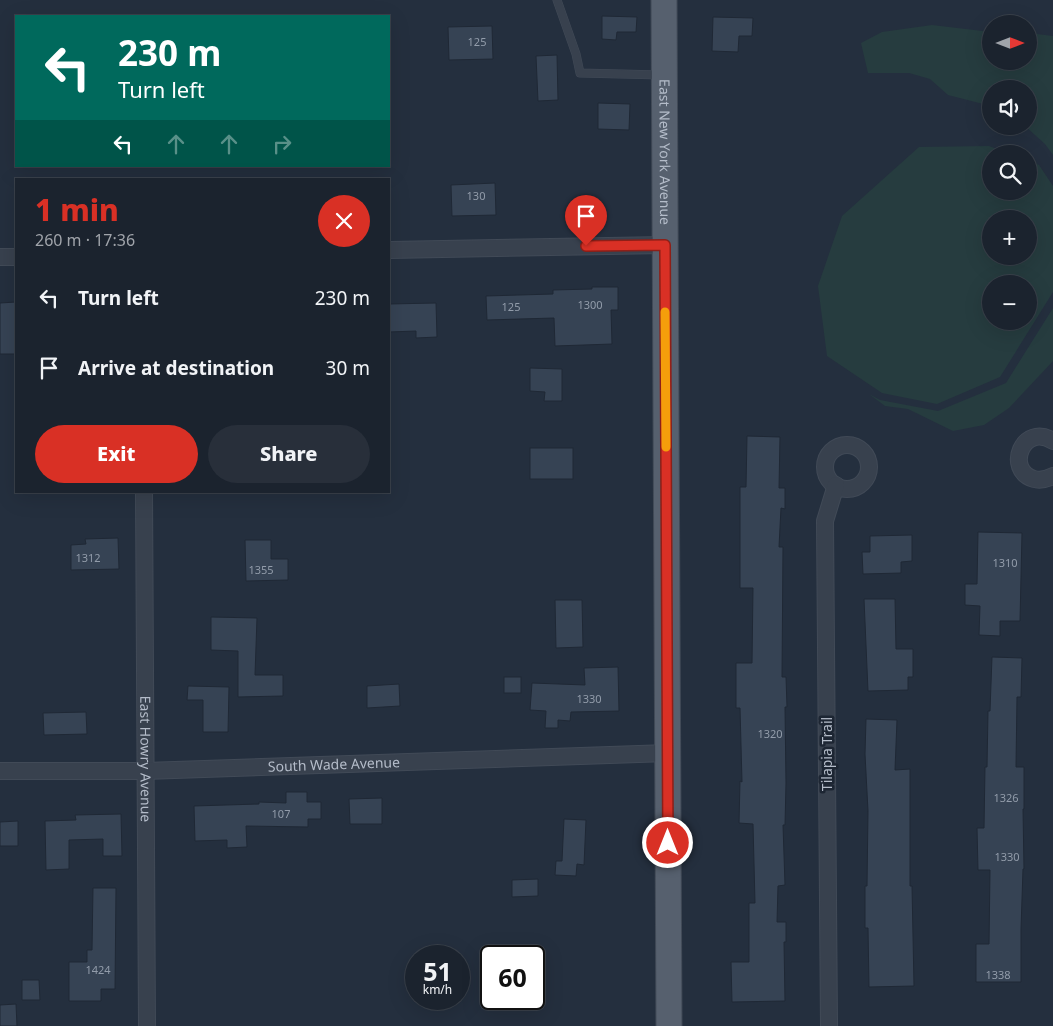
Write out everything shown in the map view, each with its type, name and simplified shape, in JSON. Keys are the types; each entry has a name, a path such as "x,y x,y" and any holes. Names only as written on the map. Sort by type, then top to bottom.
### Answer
{"main road":[{"name":"East New York Avenue","path":"664,0 669,1026"}],"street":[{"path":"390,250 665,245"},
{"path":"0,257 15,257"},
{"path":"1053,441 1044,437 1030,439 1022,445 1018,457 1021,468 1026,475 1040,480 1053,476"},
{"name":"Tilapia Trail","path":"829,1026 825,521 836,485"},
{"name":"East Howry Avenue","path":"144,493 147,1026"},
{"name":"South Wade Avenue","path":"0,771 145,771 668,753"}],"lane":[{"path":"557,0 576,54 580,73 663,75"}],"green space":[{"path":"932,25 982,31 982,70 1038,70 1038,34 1053,36 1053,155 1035,135 1037,135 1037,80 982,80 982,104 948,95 930,79 909,73 868,73 861,43 882,32"},
{"path":"982,146 982,200 1037,200 1037,164 1039,165 1053,186 1053,292 1037,318 1037,275 982,275 982,330 1029,330 1000,377 937,404 882,393 827,356 818,286 842,216 919,147"},
{"path":"1053,308 1053,361 1009,408 984,425 953,431 908,409 885,406 869,394 880,400 938,411 1006,383"}],"building":[{"path":"602,16 637,17 636,32 617,32 616,40 602,39"},
{"path":"713,17 753,18 752,36 739,36 738,52 712,51"},
{"path":"492,26 493,59 449,60 448,27"},
{"path":"557,55 558,100 538,101 536,56"},
{"path":"598,103 630,104 629,130 598,129"},
{"path":"495,183 496,215 452,216 451,185"},
{"path":"592,287 618,287 618,310 611,310 612,344 555,346 554,318 487,320 486,296 553,294 553,290 592,289"},
{"path":"15,302 15,354 0,354 0,303"},
{"path":"436,303 437,337 416,338 416,331 390,332 390,304"},
{"path":"530,368 562,369 562,401 544,401 545,392 530,391"},
{"path":"747,436 780,437 779,488 785,488 785,509 781,508 779,547 783,547 782,677 786,677 787,707 785,707 785,825 783,825 785,885 778,886 777,922 786,922 786,942 784,942 785,1001 732,1002 731,962 749,962 749,903 755,903 753,824 739,823 740,781 742,782 740,708 736,708 736,663 752,663 753,588 740,588 740,487 746,487"},
{"path":"530,448 573,448 573,479 530,479"},
{"path":"978,532 1022,533 1020,621 1000,621 1000,636 979,635 980,606 965,605 965,584 977,584"},
{"path":"912,535 912,561 901,562 901,573 863,574 862,552 870,552 870,536"},
{"path":"118,538 119,569 71,570 71,545 86,544 85,539"},
{"path":"245,540 271,540 271,559 288,559 288,580 246,581"},
{"path":"864,599 895,599 896,649 913,649 913,677 908,677 908,690 868,691"},
{"path":"555,600 582,600 583,647 556,648"},
{"path":"211,617 257,618 255,675 283,675 283,696 238,697 238,651 211,650"},
{"path":"992,657 1022,658 1021,697 1017,697 1016,767 1024,767 1021,982 976,982 976,944 989,944 990,870 978,870 977,828 984,828 985,767 987,767 988,711 990,711"},
{"path":"618,667 619,711 571,712 570,721 558,720 558,728 545,728 546,711 530,710 532,683 585,685 584,668"},
{"path":"504,677 521,677 521,693 504,693"},
{"path":"399,684 400,706 367,708 367,686"},
{"path":"188,686 229,687 228,732 203,732 203,700 187,700"},
{"path":"86,712 87,734 44,735 43,713"},
{"path":"866,719 897,720 895,770 910,769 910,886 912,886 914,986 869,987 868,928 865,928 868,811 865,754"},
{"path":"286,792 307,792 307,802 321,802 321,819 308,819 308,827 246,826 247,847 227,848 227,840 195,841 194,806 259,804 259,802 286,803"},
{"path":"382,798 382,824 350,824 349,799"},
{"path":"121,814 122,856 103,856 103,839 69,840 69,869 46,870 45,821 76,820 75,815"},
{"path":"564,819 586,820 584,865 577,864 576,876 555,875 556,861 562,861"},
{"path":"18,821 18,846 0,846 0,822"},
{"path":"538,879 538,896 512,897 512,880"},
{"path":"93,888 116,888 115,989 101,989 101,1001 69,1001 69,962 87,962 87,950 92,950"},
{"path":"22,980 39,980 40,1000 22,1000"},
{"path":"16,1004 17,1026 0,1026 0,1005"}],"slow traffic":[{"path":"665,312 666,447"}],"route":[{"path":"586,246 665,245 668,843"}]}
